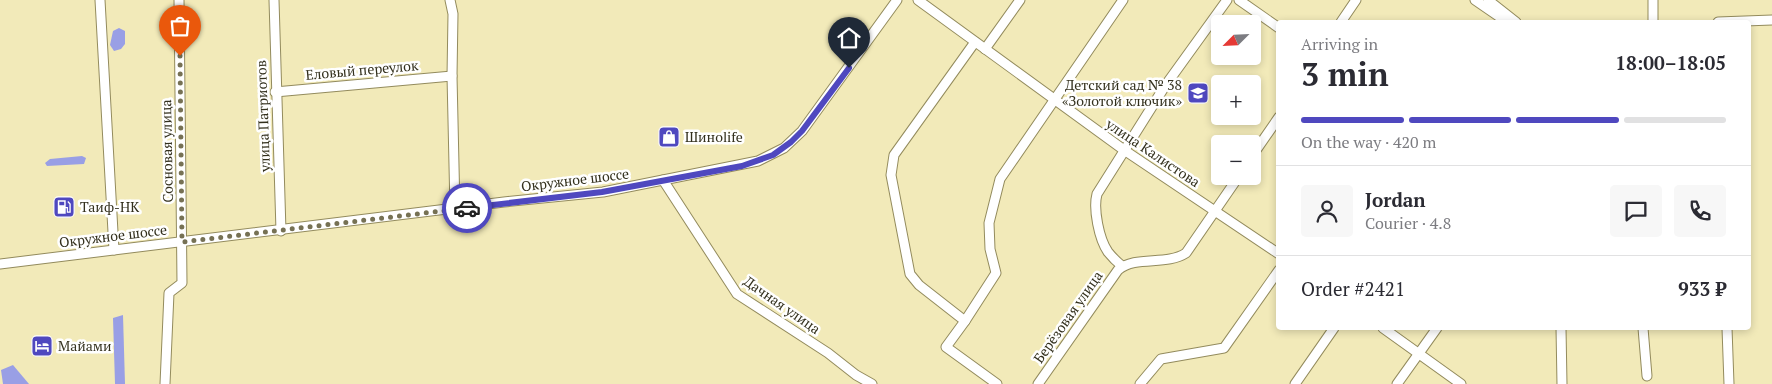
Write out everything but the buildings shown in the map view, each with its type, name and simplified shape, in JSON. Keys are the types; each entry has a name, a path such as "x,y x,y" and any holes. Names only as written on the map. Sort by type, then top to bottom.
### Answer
{"street":[{"path":"100,0 114,250"},
{"name":"Сосновая улица","path":"165,384 169,292 182,283 179,0"},
{"name":"улица Патриотов","path":"274,0 275,92 282,231"},
{"path":"450,0 453,14 452,76 455,210"},
{"name":"Окружное шоссе","path":"0,264 602,192 742,166 773,155 784,148 815,114 897,0"},
{"name":"улица Калистова","path":"918,0 1124,150 1276,252"},
{"path":"985,49 1020,0"},
{"path":"997,384 946,347 965,322 996,274 990,250 989,223 1000,179 1123,0"},
{"name":"Берёзовая улица","path":"1122,266 1110,254 1104,244 1096,199 1098,191 1165,86 1227,0"},
{"path":"1239,0 1276,26"},
{"path":"1342,20 1356,0"},
{"path":"1475,0 1505,20"},
{"path":"1488,0 1513,20"},
{"path":"1653,0 1653,20"},
{"path":"1751,21 1772,20"},
{"path":"965,322 919,286 910,274 891,166 894,154 975,42"},
{"name":"Еловый переулок","path":"275,92 452,76"},
{"path":"1261,143 1276,121"},
{"name":"Дачная улица","path":"663,180 737,294 872,384"},
{"name":"Берёзовая улица","path":"1038,384 1122,266 1181,256 1189,249 1233,185"},
{"path":"1140,384 1162,359 1224,348 1276,274"},
{"path":"1295,384 1333,330"},
{"path":"1386,330 1461,384"},
{"path":"1397,384 1436,330"},
{"path":"1561,330 1562,384"},
{"path":"1643,330 1647,376"},
{"path":"1726,330 1729,384"}],"shaded area":[{"path":"119,28 125,31 125,44 121,49 114,51 110,45 113,31"},
{"path":"82,156 86,158 84,164 47,166 45,163 50,159"},
{"path":"123,315 125,384 115,384 113,318"},
{"path":"13,365 29,384 3,384 1,370"}],"way so far":[{"path":"180,56 182,242 467,208"}],"place":[{"name":"Детский сад № 38 «Золотой ключик»","path":"1198,93"},
{"name":"Шиноlife","path":"669,137"},
{"name":"Таиф-НК","path":"64,207"},
{"name":"Майами","path":"42,346"}],"route":[{"path":"467,208 504,202 602,192 742,166 758,161 784,148 802,131 849,68"}]}
